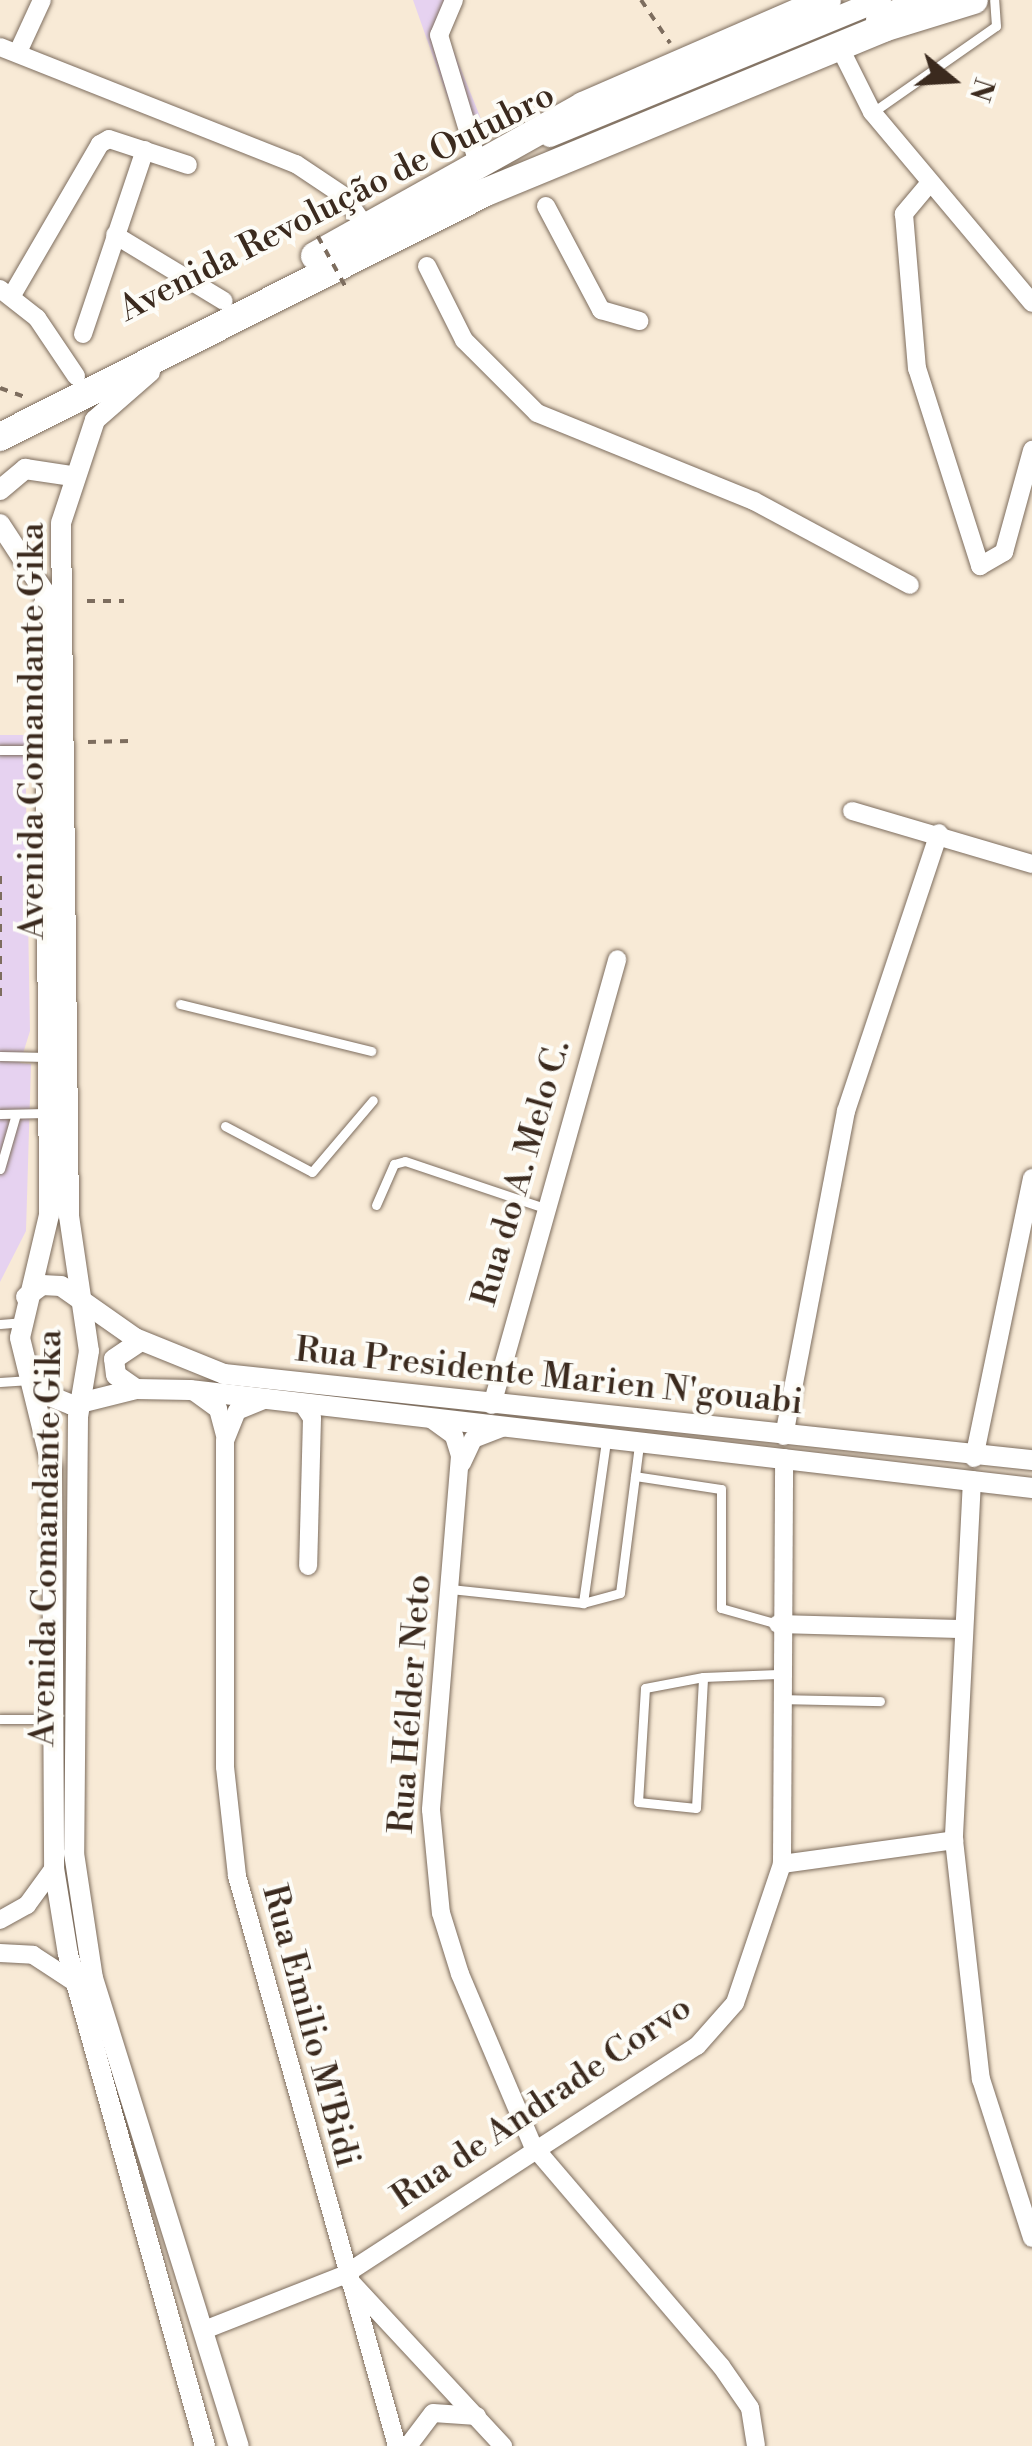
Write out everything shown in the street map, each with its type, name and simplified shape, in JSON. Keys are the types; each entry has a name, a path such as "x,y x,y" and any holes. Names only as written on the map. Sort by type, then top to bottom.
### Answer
{"main road":[{"path":"483,179 681,60 827,0"},
{"name":"Avenida Revolução de Outubro","path":"0,416 76,376 224,310 483,179 880,0"},
{"name":"Avenida Revolução de Outubro","path":"0,436 366,228 930,5 974,0"},
{"name":"Avenida Revolução de Outubro","path":"483,179 840,46 930,5"}],"street":[{"path":"454,0 439,35 483,179"},
{"path":"35,4 9,49 296,164 344,196 366,228"},
{"path":"840,46 872,112 928,185 1032,303"},
{"path":"76,376 6,293 100,144 109,138 188,165"},
{"path":"82,334 144,150"},
{"path":"928,185 904,214 916,368 980,566 1004,552 1032,450"},
{"path":"546,206 602,310 638,321"},
{"path":"116,235 224,310"},
{"path":"427,266 464,340 537,413 754,501 910,585"},
{"name":"Avenida Comandante Gika","path":"224,310 118,396 87,434 60,523 69,1216 88,1351 81,1404 74,1800 83,1923 239,2446"},
{"path":"0,490 25,469 72,476"},
{"name":"Avenida Comandante Gika","path":"0,524 45,593 48,1215 26,1297 11,1323 32,1385 52,1468 54,1868 76,1982 205,2446"},
{"path":"852,811 939,833 1032,864"},
{"name":"Rua de Andrade Corvo","path":"204,2330 344,2275 720,2025 782,1864 778,1624 784,1447 846,1110 939,833"},
{"name":"Rua do A. Melo C.","path":"492,1405 618,958"},
{"path":"974,1458 1032,1178"},
{"path":"26,1297 51,1284 79,1296"},
{"name":"Rua Presidente Marien N'gouabi","path":"79,1296 141,1340 224,1374 492,1405 1032,1488"},
{"path":"136,1390 116,1376 114,1359 141,1340"},
{"path":"32,1385 81,1404"},
{"name":"Rua Presidente Marien N'gouabi","path":"81,1404 136,1390 190,1390 270,1399 313,1409 640,1442 1032,1460"},
{"path":"190,1390 218,1408 225,1441"},
{"path":"225,1441 237,1411 270,1399"},
{"path":"308,1566 313,1409"},
{"path":"428,1418 454,1436 460,1468"},
{"path":"460,1468 473,1439 511,1427"},
{"name":"Rua Emilio M'Bidi","path":"225,1441 225,1768 238,1876 344,2275 396,2446"},
{"name":"Rua Hélder Neto","path":"460,1468 432,1771 441,1913 534,2146 721,2366 750,2408 756,2446"},
{"path":"972,1480 959,1629 954,1840 982,2079 1032,2238"},
{"path":"778,1624 959,1629"},
{"path":"782,1864 954,1840"},
{"path":"0,1920 27,1905 54,1868"},
{"path":"0,1953 33,1955 76,1982"},
{"path":"344,2275 503,2446"},
{"path":"408,2446 434,2414 478,2416"}],"lane":[{"path":"872,112 996,26 994,0"},
{"path":"0,750 46,750"},
{"path":"180,1004 371,1051"},
{"path":"0,1056 48,1057"},
{"path":"225,1126 312,1172 373,1100"},
{"path":"0,1114 49,1114"},
{"path":"0,1170 16,1114"},
{"path":"376,1205 405,1161 545,1208"},
{"path":"0,1382 32,1385"},
{"path":"583,1603 606,1438"},
{"path":"450,1589 583,1603 620,1593 640,1442"},
{"path":"635,1476 721,1489 721,1608 778,1624"},
{"path":"703,1677 696,1808 638,1802 645,1688 703,1677 778,1674"},
{"path":"779,1699 880,1700"},
{"path":"0,1719 54,1718"}],"path":[{"path":"641,0 681,60"},
{"path":"270,243 310,222 344,286"},
{"path":"0,388 34,400"},
{"path":"87,601 124,601"},
{"path":"88,742 129,741"},
{"path":"0,876 0,997"}],"shaded area":[{"path":"413,0 451,0 446,32 483,124 460,133"},
{"path":"0,735 25,735 30,1031 20,1063 31,1064 26,1231 0,1282"}]}
